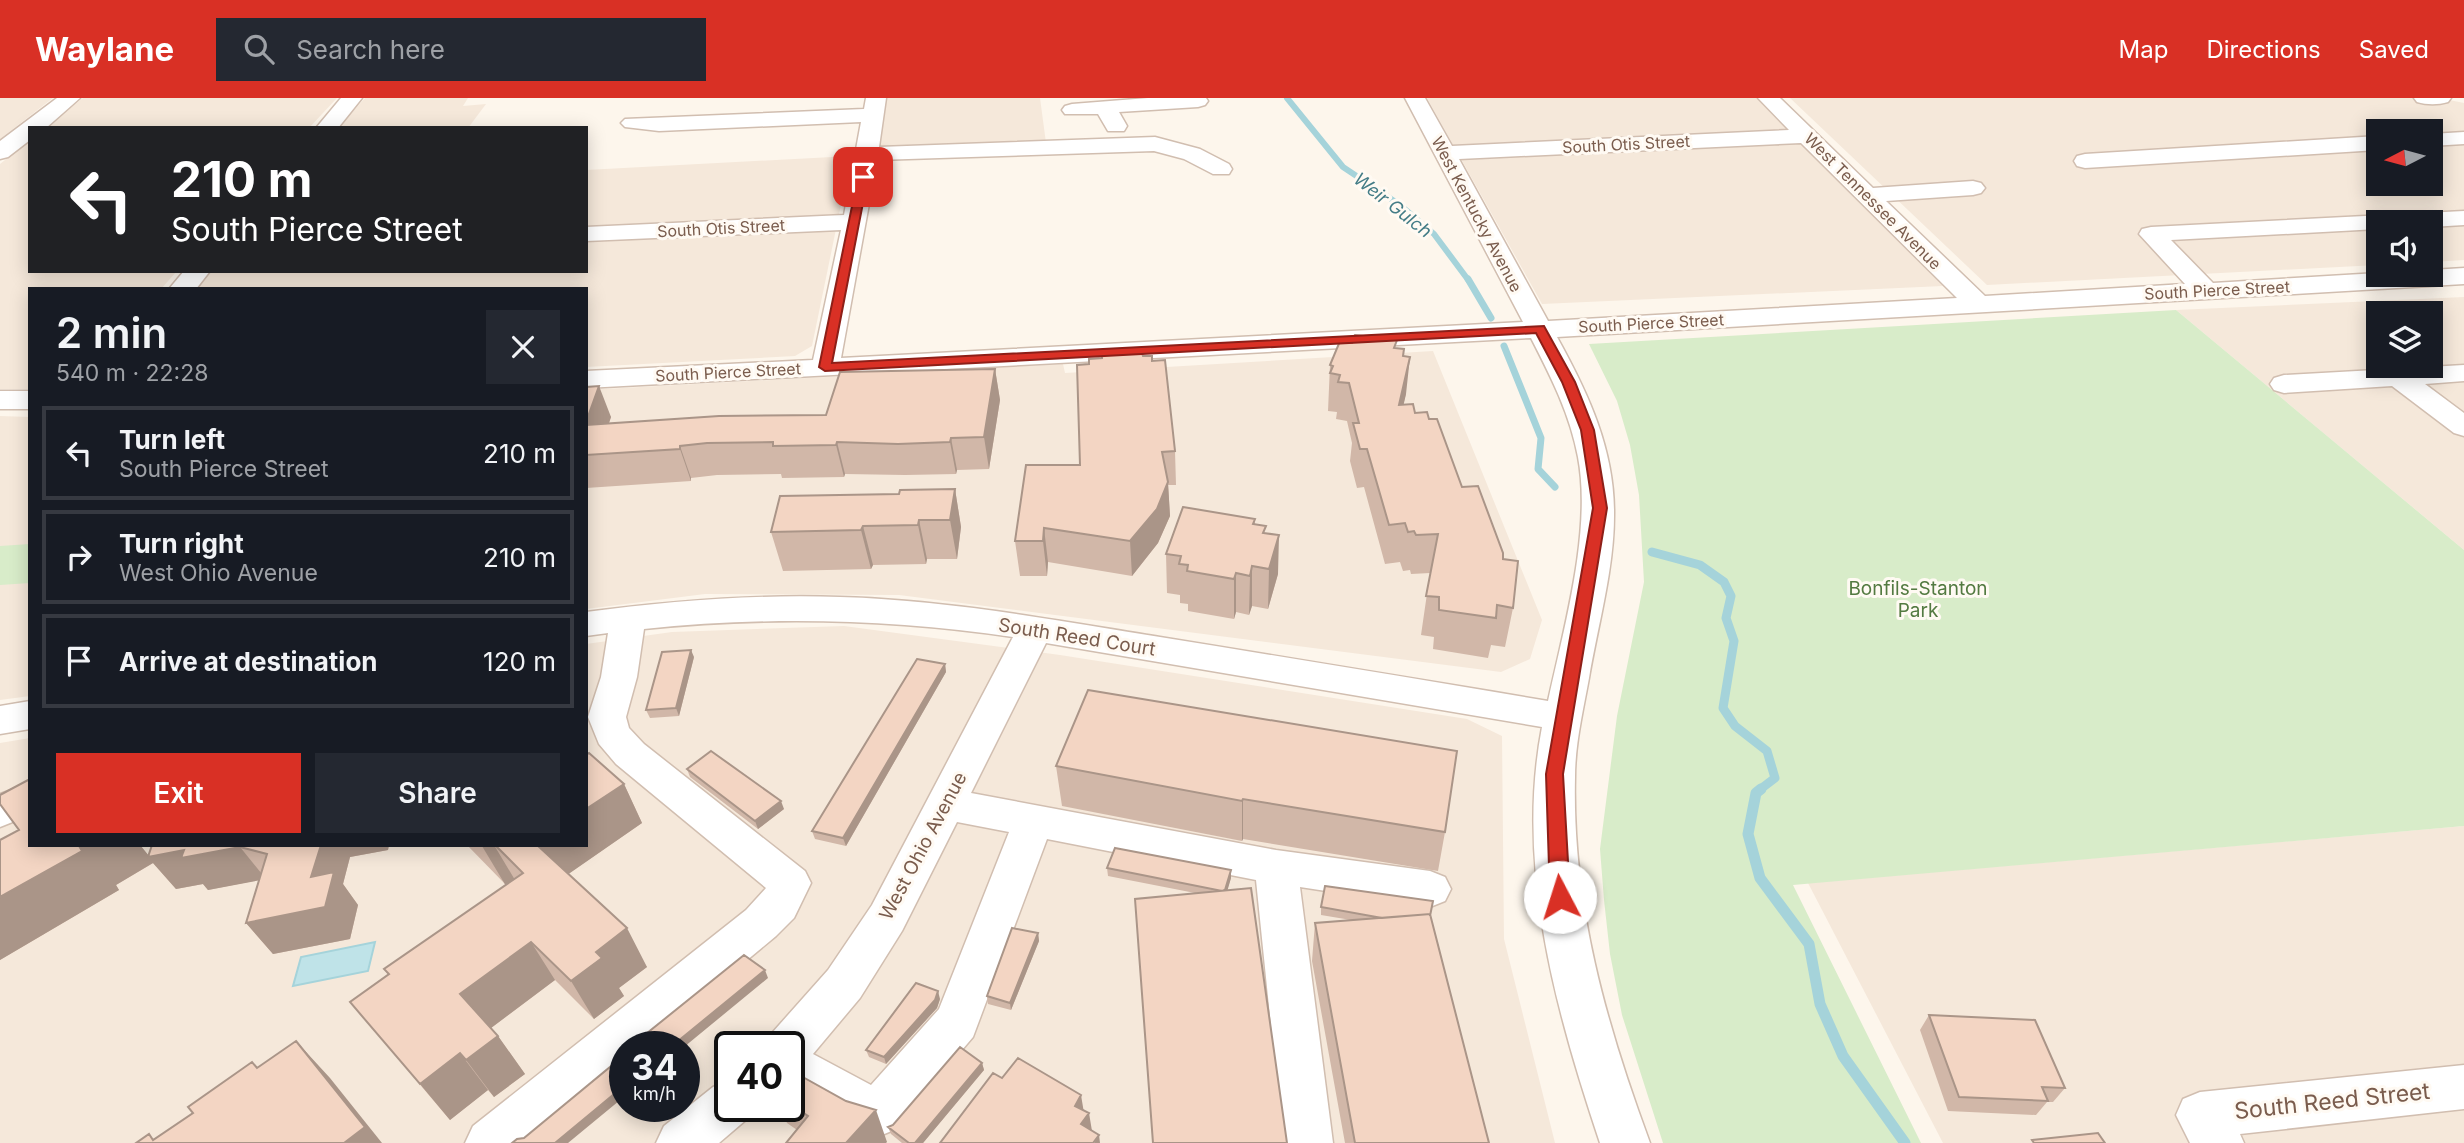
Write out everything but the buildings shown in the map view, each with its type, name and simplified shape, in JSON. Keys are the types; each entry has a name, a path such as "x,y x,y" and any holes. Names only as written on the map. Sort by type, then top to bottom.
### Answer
{"street":[{"path":"32,126 70,98"},
{"path":"328,126 352,98"},
{"name":"West Kentucky Avenue","path":"1415,98 1540,329 1580,408 1590,441 1599,488 1597,536 1563,718 1555,774 1554,806 1563,919 1580,1007 1602,1080 1626,1143"},
{"name":"West Tennessee Avenue","path":"1768,98 1978,304"},
{"path":"2424,98 2441,98"},
{"path":"1072,110 1198,100"},
{"path":"632,123 659,125 875,106 855,222 825,367"},
{"path":"1105,107 1126,145"},
{"name":"South Otis Street","path":"1444,153 1808,136"},
{"path":"2443,139 2464,138"},
{"path":"2085,160 2366,144"},
{"path":"867,155 1126,145 1167,146 1221,169"},
{"path":"1866,195 1973,188"},
{"path":"2443,219 2464,218"},
{"name":"South Otis Street","path":"588,234 855,222"},
{"path":"2206,291 2151,234 2366,223"},
{"path":"184,287 196,273"},
{"name":"South Pierce Street","path":"588,380 2464,276"},
{"path":"2443,374 2464,373"},
{"path":"2284,384 2382,378"},
{"path":"2399,378 2464,427"},
{"path":"0,400 28,400"},
{"name":"South Reed Court","path":"588,624 708,610 841,609 925,614 1035,629 1563,718"},
{"path":"490,1143 755,928 779,905 790,883 622,747 612,734 607,717 598,702 619,677 628,618"},
{"name":"West Ohio Avenue","path":"804,1031 857,966 893,906 1035,629"},
{"path":"0,720 28,715"},
{"path":"0,811 28,799"},
{"path":"947,804 1276,867 1430,889"},
{"path":"805,1074 877,1114 957,1022 1033,822"},
{"path":"1276,867 1308,1143"},
{"name":"South Reed Street","path":"2209,1129 2464,1087"},
{"path":"681,1143 714,1116"}],"shaded area":[{"path":"0,98 53,98 0,139"},
{"path":"83,98 337,98 311,126 48,126"},
{"path":"365,98 468,98 463,106 486,104 470,126 340,126"},
{"path":"883,98 1040,98 1046,143 876,149"},
{"path":"1427,98 1756,98 1943,286 1542,304"},
{"path":"1790,98 2439,98 2464,103 2464,260 2443,261 2443,210 2366,210 2366,266 1987,285"},
{"path":"28,142 28,273 175,273 163,287 28,287 28,389 0,389 0,164"},
{"path":"851,156 812,346 795,356 588,367 588,287 196,287 208,273 588,273 588,170"},
{"path":"2464,297 2464,550 2176,310 2366,301 2366,378 2443,378 2443,301 2375,301"},
{"path":"1433,351 1542,620 1530,659 1501,672 899,595 705,594 588,609 588,390 1063,364 1065,373"},
{"path":"0,416 28,417 28,696 0,700"},
{"path":"844,626 1060,655 1467,719 1502,736 1504,939 1555,1143 0,1143 0,743 28,738 28,847 588,847 588,644 672,632"},
{"path":"2464,826 2464,1143 1943,1143 1808,883"}],"green space":[{"name":"Bonfils-Stanton Park","path":"2176,310 2464,550 2464,826 1793,885 1921,1143 1663,1143 1622,1015 1610,954 1604,900 1600,849 1617,716 1644,582 1639,495 1630,445 1617,401 1589,344"},
{"path":"28,544 28,583 0,585 0,546"}],"water":[{"path":"375,942 368,971 293,986 301,957"}],"waterway":[{"name":"Weir Gulch","path":"1287,98 1343,167 1400,205 1434,234 1469,281"},
{"name":"Weir Gulch","path":"1468,279 1491,318"},
{"name":"Weir Gulch","path":"1504,346 1541,438 1538,469 1555,487"},
{"name":"Weir Gulch","path":"1652,552 1700,565 1724,582 1731,596 1726,618 1734,641 1723,708 1735,726 1767,751 1775,778 1758,791"},
{"name":"Weir Gulch","path":"1761,789 1756,793 1748,834 1760,878 1809,944 1820,1004 1843,1056 1905,1143"}],"route":[{"path":"863,177 825,367 1540,329 1568,382 1588,430 1600,508 1555,774 1554,806 1560,897"}]}
